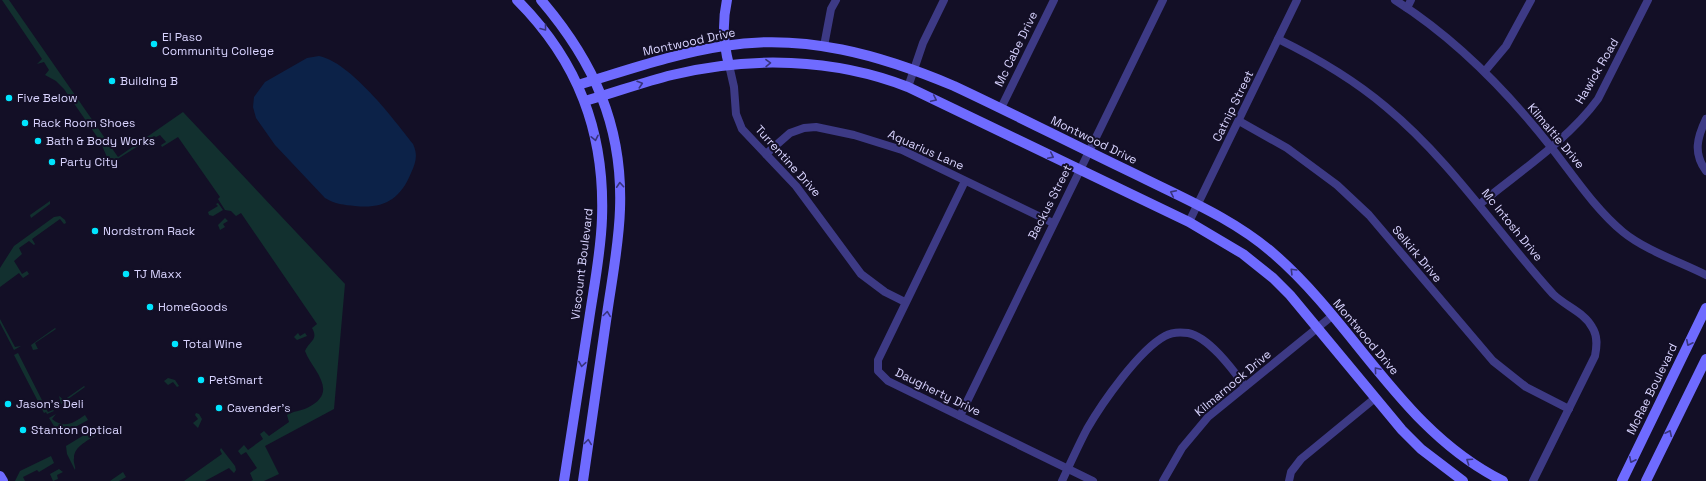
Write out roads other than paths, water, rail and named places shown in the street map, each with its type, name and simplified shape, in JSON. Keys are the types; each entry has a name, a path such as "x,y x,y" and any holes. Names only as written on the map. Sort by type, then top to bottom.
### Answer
{"main road":[{"name":"Viscount Boulevard","path":"517,0 538,21 552,39 578,85 585,101 595,136 601,171 602,220 598,255 564,481"},
{"path":"541,0 564,29 596,80 603,96 619,173 620,209 615,257 583,481"},
{"name":"Turrentine Drive","path":"727,0 722,29 723,46 728,65"},
{"name":"Montwood Drive","path":"578,85 637,67 723,46 762,43 824,46 870,55 914,69 1001,108 1235,224 1273,252 1307,285 1412,412 1434,434 1468,460 1503,481"},
{"path":"585,101 673,75 728,65 772,63 839,68 874,75 908,87 1189,222 1227,243 1258,265 1290,295 1374,398 1421,449 1463,481"},
{"path":"598,255 615,257"},
{"name":"McRae Boulevard","path":"1622,481 1706,308"},
{"path":"1646,481 1706,359"},
{"path":"575,408 593,410"},
{"path":"0,476 3,481"}],"street":[{"path":"824,46 831,9 836,0"},
{"path":"908,87 923,43 944,0"},
{"name":"Mc Cabe Drive","path":"1001,108 1054,0"},
{"name":"Backus Street","path":"960,416 1162,0"},
{"name":"Catnip Street","path":"1189,222 1297,0"},
{"name":"Kilmaltie Drive","path":"1395,0 1485,71 1550,146 1611,221 1624,233 1636,241 1706,275"},
{"path":"1407,8 1411,0"},
{"path":"1485,71 1509,42 1531,0"},
{"name":"Hawick Road","path":"1480,204 1580,120 1598,99 1648,0"},
{"name":"Mc Intosh Drive","path":"1278,39 1331,67 1385,106 1426,143 1480,204 1554,295 1582,315 1593,327 1597,340 1595,356 1533,481"},
{"name":"Turrentine Drive","path":"728,65 734,86 736,114 739,123 748,137 800,191 861,274 885,292 905,302"},
{"path":"1706,119 1698,137 1697,146 1701,164 1706,171"},
{"name":"Selkirk Drive","path":"1239,121 1287,148 1343,189 1369,215 1493,361 1526,387 1569,410"},
{"name":"Aquarius Lane","path":"766,154 796,130 816,127 854,135 883,143 921,159 965,182 1053,223"},
{"name":"Daugherty Drive","path":"965,182 905,302 878,360 878,371 888,381 1093,481"},
{"name":"Kilmarnock Drive","path":"1163,481 1182,448 1208,417 1332,316"},
{"path":"1062,481 1086,430 1116,386 1147,350 1166,335 1177,332 1196,335 1223,359 1245,386"},
{"path":"1289,481 1293,469 1301,459 1374,398"}],"water":[{"path":"319,56 331,60 344,69 370,92 383,106 415,148 415,162 407,182 402,190 389,201 374,206 365,207 340,204 325,198 275,145 256,118 253,107 254,97 265,82 307,58"}],"place":[{"name":"El Paso Community College","path":"154,44"},
{"name":"Building B","path":"112,81"},
{"name":"Five Below","path":"9,98"},
{"name":"Rack Room Shoes","path":"25,123"},
{"name":"Bath & Body Works","path":"38,141"},
{"name":"Party City","path":"52,162"},
{"name":"Nordstrom Rack","path":"95,231"},
{"name":"TJ Maxx","path":"126,274"},
{"name":"HomeGoods","path":"150,307"},
{"name":"Total Wine","path":"175,344"},
{"name":"PetSmart","path":"201,380"},
{"name":"Jason's Deli","path":"8,404"},
{"name":"Cavender's","path":"219,408"},
{"name":"Stanton Optical","path":"23,430"}]}
